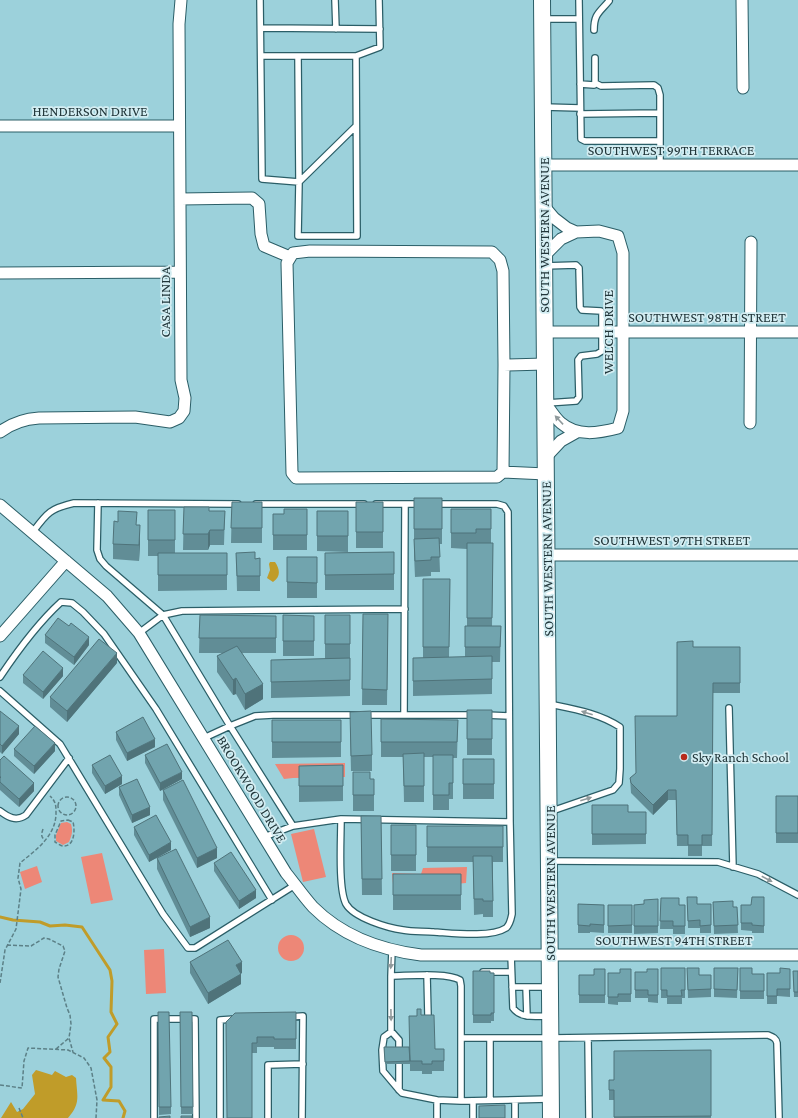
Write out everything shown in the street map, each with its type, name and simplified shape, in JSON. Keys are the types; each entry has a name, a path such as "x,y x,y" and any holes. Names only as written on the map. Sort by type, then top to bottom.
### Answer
{"main road":[{"name":"SOUTH WESTERN AVENUE","path":"542,0 551,1118"}],"street":[{"name":"CASA LINDA","path":"0,432 26,419 135,417 170,422 179,418 183,414 185,404 181,380 179,126 180,0"},
{"path":"742,0 743,88"},
{"name":"HENDERSON DRIVE","path":"0,126 179,126"},
{"name":"SOUTHWEST 99TH TERRACE","path":"543,165 798,165"},
{"path":"180,199 252,198 259,204 261,234 264,246 290,257"},
{"path":"543,205 558,222 576,232"},
{"name":"WELCH DRIVE","path":"544,261 562,239 576,232 599,231 618,236 623,253 623,411 618,428 603,432 577,432"},
{"path":"750,423 751,242"},
{"path":"503,472 503,271 500,260 492,252 293,253 287,263 292,474 296,478 497,477 503,472 546,474"},
{"path":"0,273 180,272"},
{"name":"SOUTHWEST 98TH STREET","path":"544,332 798,332"},
{"path":"504,365 545,364"},
{"path":"545,403 560,422 577,432"},
{"path":"546,457 561,441 577,432"},
{"name":"BROOKWOOD DRIVE","path":"0,505 106,596 139,633 264,837 295,885 313,906 338,926 367,942 392,950 421,955 550,955"},
{"name":"SOUTHWEST 97TH STREET","path":"547,555 798,555"},
{"path":"0,636 66,561"},
{"name":"SOUTHWEST 94TH STREET","path":"550,955 798,955"}],"lane":[{"path":"260,0 262,179 299,182 356,126"},
{"path":"335,0 336,29"},
{"path":"261,56 356,56 380,47 379,0"},
{"path":"579,0 581,139 585,141 660,141"},
{"path":"594,30 594,20 596,16 609,1"},
{"path":"542,19 579,19"},
{"path":"261,28 380,29"},
{"path":"298,56 298,236 357,236 356,56"},
{"path":"595,58 595,83"},
{"path":"580,84 594,85 595,83 601,86 654,85 658,88 660,95 660,165"},
{"path":"543,107 580,108"},
{"path":"580,114 660,113"},
{"path":"544,261 576,265 579,268 580,307 582,310 600,311 602,313 602,351 597,354 581,356 578,360 579,397 576,401 545,403"},
{"path":"32,533 45,516 56,508 74,503 497,504 504,506 508,512 512,914 510,922 506,927 498,931 478,934 403,930 378,924 356,913 347,905 342,894 341,819"},
{"path":"98,503 97,550 100,559 106,566 163,615 293,826"},
{"path":"404,715 405,504"},
{"path":"0,677 19,649 50,612 61,602 72,603 83,612 104,634 156,709 272,900"},
{"path":"139,633 163,615 182,611 405,609"},
{"path":"0,691 60,744 163,914 188,948 196,948 295,885"},
{"path":"548,704 581,711 611,721 620,727 621,736 618,783 613,790 549,812"},
{"path":"729,708 733,867"},
{"path":"204,738 255,716 510,716"},
{"path":"0,811 10,818 21,819 26,815 69,758"},
{"path":"264,837 293,826 341,819 510,822"},
{"path":"550,861 718,862 758,874 798,895"},
{"path":"392,950 391,1031 399,1040 399,1050"},
{"path":"510,955 513,1008 522,1016 551,1016"},
{"path":"477,972 511,972"},
{"path":"391,976 427,975 455,977 460,980 461,1101"},
{"path":"427,975 428,1016"},
{"path":"512,987 550,987"},
{"path":"526,987 527,1016"},
{"path":"280,1017 303,1016 302,1118"},
{"path":"154,1118 154,1019 195,1019 196,1118"},
{"path":"220,1118 220,1020 242,1019"},
{"path":"391,1031 384,1037 382,1050 383,1071 402,1094 437,1100 461,1101 551,1099"},
{"path":"461,1038 773,1037 778,1043 778,1118"},
{"path":"490,1038 490,1100"},
{"path":"588,1038 589,1118"},
{"path":"268,1118 268,1065 303,1064"},
{"path":"399,1064 399,1090"},
{"path":"437,1100 437,1118"},
{"path":"515,1100 515,1118"},
{"path":"472,1101 473,1118"}],"path":[{"path":"0,983 5,950 16,929 21,889 18,878 20,863 46,840 54,826 56,818 55,802 44,791"},
{"path":"67,797 75,801 76,806 72,813 67,814 63,813 58,806 62,798 67,797"},
{"path":"68,820 73,822 75,828 74,836 71,843 66,846 62,846 55,842 55,835 61,821 68,820"},
{"path":"43,829 41,834 46,840"},
{"path":"7,945 31,946 44,938 63,946 65,950 58,969 58,977 66,1008 70,1015 71,1024 69,1038 73,1052"},
{"path":"0,949 5,950"},
{"path":"56,1049 69,1038"},
{"path":"0,1085 22,1088 24,1061 28,1048 68,1050 84,1058 91,1068 96,1100 96,1118"},
{"path":"19,1108 23,1118"}],"shaded area":[{"path":"270,562 275,562 279,570 276,580 273,582 267,578 270,570"},
{"path":"345,763 345,777 284,779 275,764"},
{"path":"67,822 71,824 72,833 69,842 63,845 56,841 56,835 61,823"},
{"path":"314,829 326,877 303,882 291,834"},
{"path":"102,853 113,900 91,904 81,857"},
{"path":"37,866 42,882 25,889 20,872"},
{"path":"467,867 466,883 444,885 393,884 392,873 421,874 423,868"},
{"path":"291,935 300,939 304,948 300,957 291,961 282,957 278,948 282,939"},
{"path":"164,949 166,993 146,994 144,950"},
{"path":"36,1070 52,1075 55,1071 66,1077 72,1075 76,1078 77,1103 72,1113 68,1118 1,1118 11,1102 17,1112 23,1109 35,1094 32,1075"}],"building":[{"path":"414,498 442,498 442,529 414,529"},
{"path":"232,502 262,502 262,528 231,528"},
{"path":"356,502 383,502 383,532 356,532"},
{"path":"184,507 209,507 209,511 225,511 224,530 210,530 208,534 183,534"},
{"path":"284,509 307,509 307,535 273,535 273,514 284,514"},
{"path":"451,509 491,509 491,529 476,529 476,533 451,533"},
{"path":"148,510 175,510 175,540 148,540"},
{"path":"118,511 137,512 136,525 140,525 139,545 113,544 114,521 118,522"},
{"path":"317,511 348,511 348,536 317,536"},
{"path":"439,538 440,557 431,557 431,560 415,561 414,539"},
{"path":"467,543 493,543 492,618 467,618"},
{"path":"255,552 255,559 260,558 260,576 237,576 236,553"},
{"path":"394,552 394,574 325,575 325,553"},
{"path":"158,553 227,553 227,575 158,575"},
{"path":"287,557 317,557 317,583 287,582"},
{"path":"423,579 450,579 449,647 423,647"},
{"path":"363,614 388,614 387,690 362,689"},
{"path":"200,615 276,616 276,638 199,638"},
{"path":"283,615 314,616 314,641 283,641"},
{"path":"325,615 350,615 350,644 325,644"},
{"path":"58,618 69,626 71,623 89,637 74,657 45,635"},
{"path":"465,626 501,626 500,647 465,647"},
{"path":"99,639 117,653 67,711 50,697"},
{"path":"693,641 693,647 740,647 740,683 713,683 712,835 702,835 702,845 688,845 688,835 677,835 676,790 668,790 653,805 631,783 630,778 636,773 635,716 677,716 677,642"},
{"path":"237,646 263,684 245,694 236,678 233,680 217,656"},
{"path":"43,651 63,668 43,692 23,675"},
{"path":"492,656 492,679 413,681 413,658"},
{"path":"350,658 350,680 271,682 271,660"},
{"path":"467,710 492,710 492,739 467,739"},
{"path":"0,711 19,726 2,746 0,744"},
{"path":"371,711 372,755 351,756 350,712"},
{"path":"143,717 155,739 127,753 116,732"},
{"path":"381,719 458,720 457,742 381,742"},
{"path":"272,720 341,720 341,742 272,742"},
{"path":"35,726 55,743 34,766 14,749"},
{"path":"167,744 182,772 160,783 145,755"},
{"path":"424,753 424,786 404,786 403,754"},
{"path":"110,755 122,776 105,786 92,765"},
{"path":"433,755 453,755 453,783 449,783 449,795 433,795"},
{"path":"4,756 34,783 19,799 0,782 0,760"},
{"path":"463,759 494,759 494,784 463,784"},
{"path":"343,765 343,786 299,786 299,766"},
{"path":"353,772 370,772 370,779 374,779 374,795 353,795"},
{"path":"137,779 150,807 132,815 119,787"},
{"path":"183,780 217,848 197,858 163,790"},
{"path":"776,796 798,796 798,833 776,833"},
{"path":"592,805 628,805 628,812 646,812 646,834 592,834"},
{"path":"156,815 171,842 149,855 134,827"},
{"path":"361,816 381,816 382,879 362,879"},
{"path":"391,825 416,825 416,855 391,855"},
{"path":"427,826 503,826 503,847 427,847"},
{"path":"176,849 210,917 190,927 157,858"},
{"path":"231,852 256,890 239,901 214,863"},
{"path":"473,856 492,856 493,901 474,899"},
{"path":"393,874 461,874 461,895 393,895"},
{"path":"687,897 697,897 697,904 711,904 711,925 700,926 700,920 688,921"},
{"path":"752,897 764,897 764,926 752,925 752,923 741,923 741,905 751,905"},
{"path":"661,898 679,898 679,905 685,905 685,926 673,926 673,921 660,921"},
{"path":"658,899 658,926 634,926 634,905 644,904 644,900"},
{"path":"733,901 733,907 737,907 738,925 714,926 713,902"},
{"path":"578,904 604,905 604,925 578,925"},
{"path":"608,905 632,905 632,925 608,926"},
{"path":"228,940 242,962 236,965 241,974 208,993 190,962"},
{"path":"661,968 685,968 685,990 681,990 682,996 667,996 667,990 661,990"},
{"path":"687,968 699,968 699,975 711,975 711,989 688,990"},
{"path":"714,968 738,968 737,990 714,989"},
{"path":"740,968 752,968 752,974 764,974 764,991 740,991"},
{"path":"780,968 790,969 790,989 777,989 777,996 767,996 767,973 780,973"},
{"path":"594,969 605,969 605,995 579,995 579,975 594,975"},
{"path":"620,969 631,969 631,994 618,994 618,997 608,997 608,973 620,973"},
{"path":"647,969 658,969 658,995 648,995 648,990 635,990 635,972 647,972"},
{"path":"473,971 490,971 490,973 494,973 494,1013 491,1013 491,1015 473,1015"},
{"path":"793,971 798,971 798,992 794,992"},
{"path":"417,1009 421,1009 421,1015 434,1015 435,1049 444,1049 444,1061 432,1061 432,1064 422,1064 422,1061 410,1061 409,1016 417,1016"},
{"path":"158,1012 169,1012 171,1107 159,1107"},
{"path":"180,1012 192,1012 193,1107 181,1107"},
{"path":"296,1012 296,1039 257,1037 257,1043 252,1043 252,1118 227,1118 226,1022 235,1013"},
{"path":"384,1047 409,1047 410,1061 385,1062"},
{"path":"711,1050 711,1116 614,1117 614,1090 609,1090 609,1080 614,1080 614,1051"},
{"path":"505,1105 505,1118 479,1118 479,1106"},
{"path":"170,1116 170,1118 159,1118 159,1117"},
{"path":"181,1116 192,1116 192,1118 181,1118"}],"waterway":[{"path":"0,917 13,920 40,922 50,926 65,925 82,927 110,970 112,981 111,1012 117,1024 108,1037 110,1052 104,1058 111,1067 111,1087 103,1100 119,1101 125,1111 123,1118"}],"place":[{"name":"Sky Ranch School","path":"684,757"}]}
